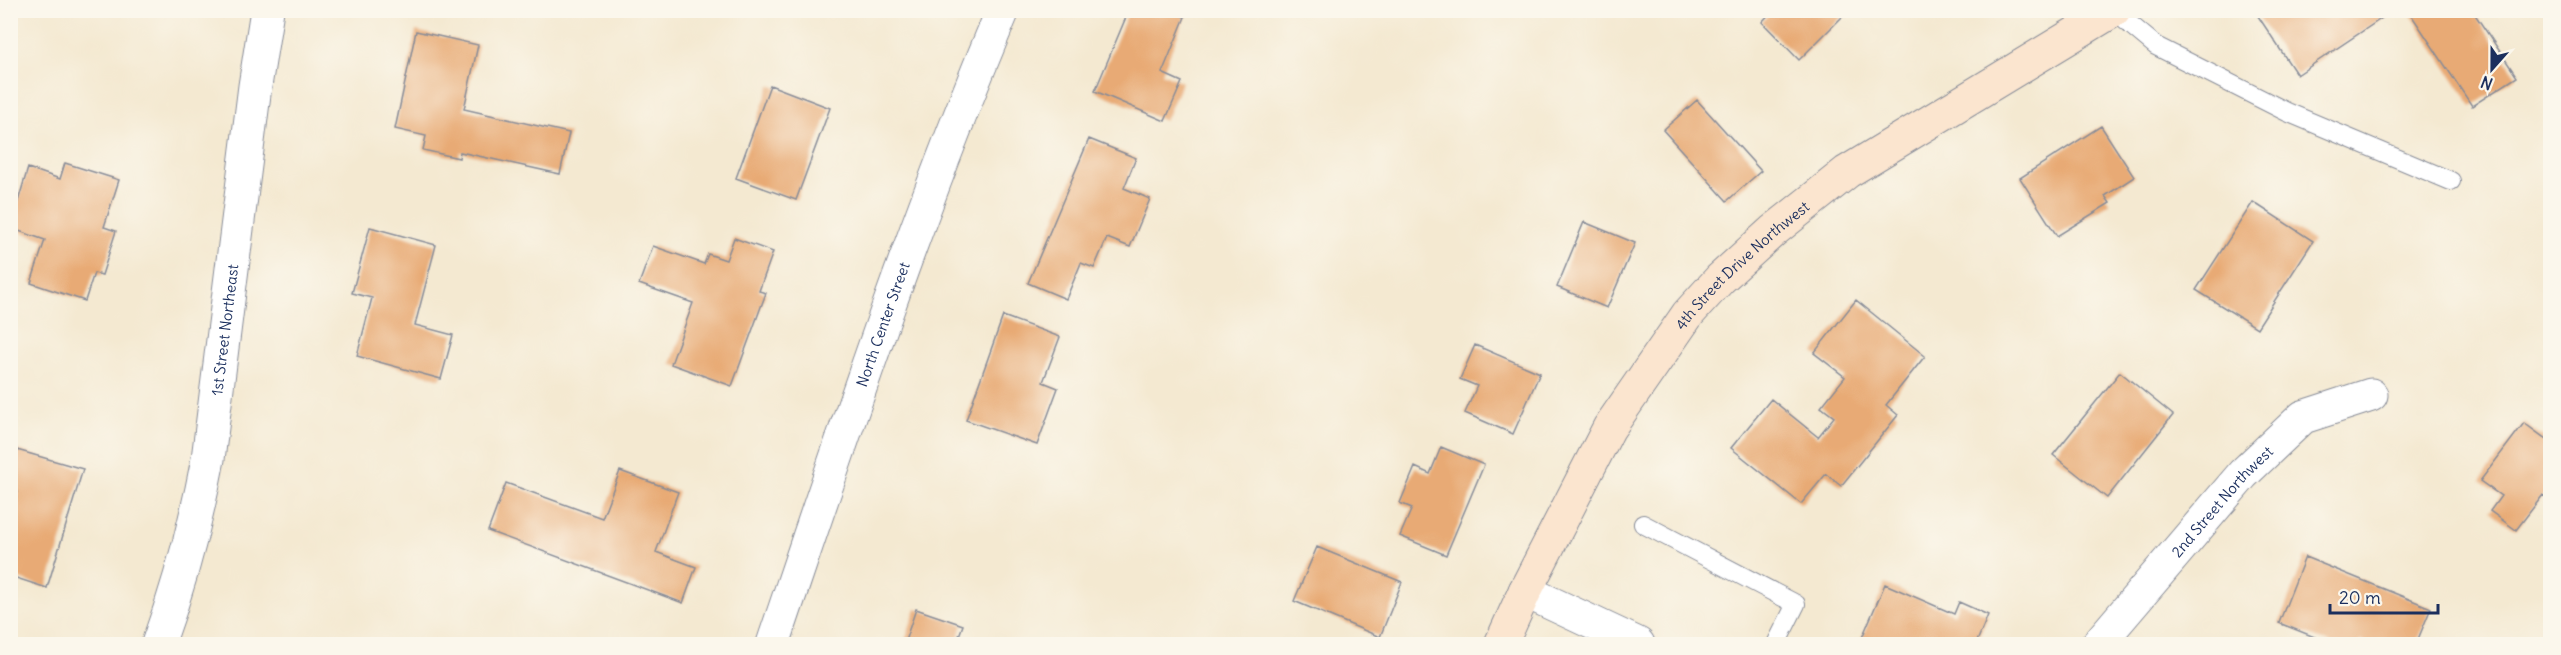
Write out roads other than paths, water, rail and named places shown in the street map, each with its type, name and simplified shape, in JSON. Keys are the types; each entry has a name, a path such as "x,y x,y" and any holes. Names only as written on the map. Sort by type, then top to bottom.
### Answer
{"main road":[{"name":"4th Street Drive Northwest","path":"1501,645 1525,591 1609,428 1688,314 1720,279 1773,231 1847,172 2114,11"}],"street":[{"name":"1st Street Northeast","path":"158,645 173,602 197,517 208,459 255,86 267,10"},
{"name":"North Center Street","path":"773,645 885,311 954,126 1003,10"},
{"name":"2nd Street Northwest","path":"2098,645 2243,474 2303,417 2371,395"},
{"path":"1525,591 1638,645"}],"lane":[{"path":"2114,11 2156,46 2287,112 2451,181"},
{"path":"1643,524 1796,604 1776,645"}]}
